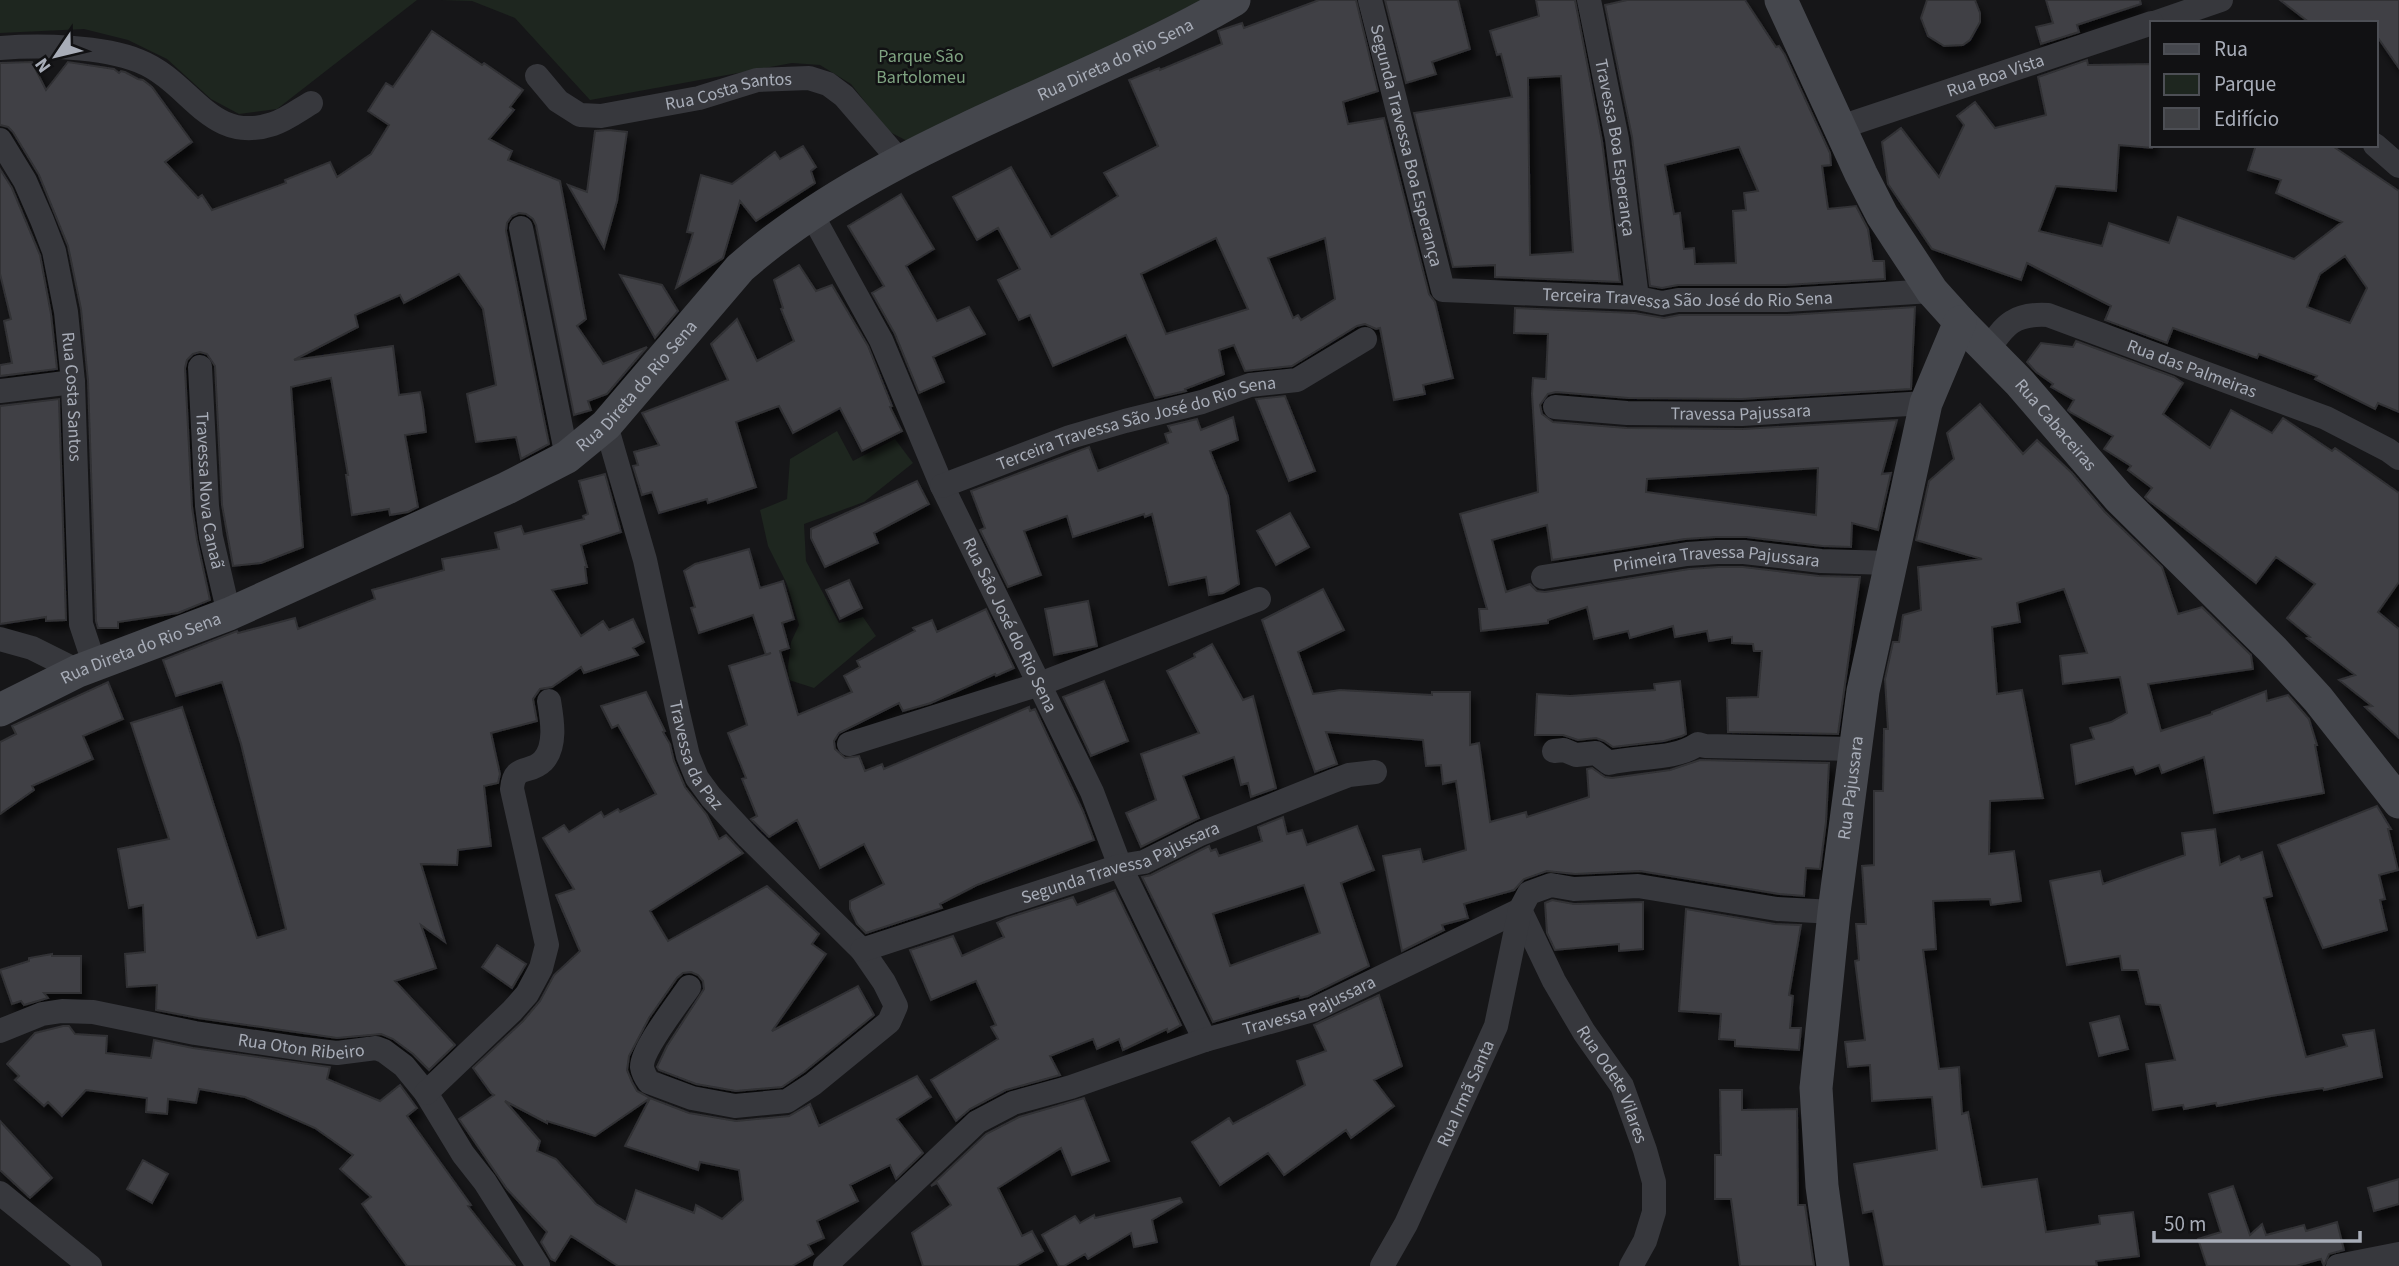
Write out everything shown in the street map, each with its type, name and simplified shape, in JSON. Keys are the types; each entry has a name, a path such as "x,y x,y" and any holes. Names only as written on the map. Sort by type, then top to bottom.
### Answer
{"main road":[{"name":"Rua Direta do Rio Sena","path":"0,710 87,668 229,614 507,488 567,457 606,425 740,268 811,213 901,162 1139,50 1234,0"},
{"name":"Rua Cabaceiras","path":"1781,0 1838,128 1882,215 1932,291 2020,383 2119,498 2300,680 2399,802"},
{"name":"Rua Pajussara","path":"1833,1266 1822,1186 1816,1088 1834,912 1868,664 1926,403 1960,322"}],"street":[{"name":"Segunda Travessa Boa Esperança","path":"1370,0 1443,290"},
{"name":"Travessa Boa Esperança","path":"1589,0 1617,139 1637,298"},
{"name":"Rua Boa Vista","path":"2162,21 2209,10"},
{"name":"Rua Boa Vista","path":"1838,128 2150,24"},
{"path":"0,48 99,49 140,61 164,74 209,115 229,127 250,129 275,124 311,103"},
{"name":"Rua Costa Santos","path":"537,76 558,101 580,115 601,116 699,98 757,80 809,79 828,84 844,96 901,162"},
{"name":"Rua Costa Santos","path":"0,140 25,181 54,251 66,312 73,382 81,624 87,668"},
{"path":"2377,147 2399,166"},
{"name":"Rua Sâo José do Rio Sena","path":"811,213 881,341 942,486 1092,792 1120,866 1205,1040"},
{"path":"521,228 567,457"},
{"name":"Terceira Travessa São José do Rio Sena","path":"1443,290 1637,298 1662,303 1678,300 1786,300 1932,291"},
{"name":"Rua das Palmeiras","path":"1988,350 2000,332 2021,316 2048,315 2326,418 2399,458"},
{"name":"Terceira Travessa São José do Rio Sena","path":"942,486 1070,437 1202,402 1250,385 1297,380 1365,339"},
{"name":"Travessa Nova Canaã","path":"200,368 207,506 211,537 229,614"},
{"path":"0,391 73,382"},
{"name":"Travessa Pajussara","path":"1555,407 1627,413 1742,414 1926,403"},
{"name":"Travessa da Paz","path":"606,425 645,560 688,756 696,778 748,837 862,950 884,982 896,1006 889,1022 813,1084 787,1101 735,1107 692,1098 649,1082 645,1077 642,1066 652,1043 689,987"},
{"name":"Primeira Travessa Pajussara","path":"1543,578 1687,554 1717,552 1744,552 1821,561 1890,563"},
{"path":"849,744 1040,684 1259,599"},
{"path":"0,639 87,668"},
{"path":"426,1093 512,1011 527,994 541,968 547,945 512,789 513,778 517,773 543,761 549,751 552,729 549,701"},
{"path":"1554,751 1564,750 1576,755 1596,752 1609,762 1630,757 1651,758 1686,752 1698,744 1856,750"},
{"name":"Segunda Travessa Pajussara","path":"862,950 1120,866 1144,862 1200,834 1341,778 1375,772"},
{"name":"Travessa Pajussara","path":"825,1266 977,1122 995,1111 1205,1040 1321,1007 1520,910 1529,893 1551,885 1574,889 1638,886 1777,909 1834,912"},
{"name":"Rua Irmã Santa","path":"1382,1266 1406,1224 1496,1026 1520,910"},
{"name":"Rua Odete Vilares","path":"1520,910 1584,1032 1622,1086 1645,1150 1654,1182 1654,1212 1645,1241 1631,1266"},
{"name":"Rua Oton Ribeiro","path":"0,1031 42,1014 62,1011 93,1012 195,1033 303,1049 337,1053 376,1048 404,1066 426,1093 538,1266"},
{"path":"0,1193 90,1266"},
{"path":"2337,1266 2399,1255"}],"green space":[{"path":"0,0 417,0 277,109 239,114 211,99 167,59 128,40 84,29 0,33"},
{"name":"Parque São Bartolomeu","path":"441,0 1202,0 936,133 909,142 888,131 851,84 820,65 792,63 590,100 515,18 472,1"},
{"path":"837,431 853,461 895,439 913,463 864,502 804,524 806,561 839,623 863,617 876,636 814,688 789,680 791,642 799,625 787,584 768,546 760,510 787,499 790,459"}],"building":[{"path":"1319,0 1356,0 1378,91 1343,102 1348,124 1384,118 1453,378 1423,385 1425,394 1394,400 1380,328 1365,324 1357,326 1292,366 1245,371 1234,345 1219,350 1224,374 1185,389 1186,391 1155,398 1126,335 1053,366 1030,315 1019,320 998,280 1020,269 998,228 977,240 953,197 1011,167 1051,237 1118,196 1104,173 1158,146 1129,80 1222,44 1218,31 1242,23 1244,28","holes":["1216,238 1248,309 1166,334 1141,274","1325,238 1335,299 1301,320 1298,315 1293,318 1268,258"]},
{"path":"1385,0 1458,0 1470,49 1432,62 1436,74 1406,83"},
{"path":"1536,0 1575,0 1602,141 1620,282 1495,277 1495,265 1453,267 1414,113 1512,97 1501,54 1497,55 1490,31 1539,16","holes":["1561,76 1573,252 1530,255 1528,78"]},
{"path":"1627,0 1745,0 1776,47 1779,46 1785,55 1830,153 1831,165 1822,166 1828,209 1856,206 1868,229 1873,261 1884,261 1885,279 1786,285 1650,286 1632,137 1605,5","holes":["1739,147 1758,191 1744,193 1746,210 1733,211 1736,263 1695,264 1694,248 1684,249 1680,213 1674,214 1665,165"]},
{"path":"1927,0 1975,0 1980,22 1970,40 1963,45 1944,46 1928,36 1921,18"},
{"path":"2046,0 2140,0 2141,4 2077,25 2079,32 2041,44 2036,27 2053,23"},
{"path":"2280,0 2399,0 2399,68 2378,38 2378,21 2307,21"},
{"path":"432,31 523,90 510,107 514,110 489,139 512,151 508,160 560,181 586,319 577,326 603,364 647,347 607,394 588,401 591,410 574,415 536,225 526,214 512,216 506,231 549,444 521,459 516,437 476,442 467,394 496,385 483,309 459,274 404,303 400,295 355,315 358,327 294,360 393,346 399,395 420,392 423,407 426,432 405,435 418,507 390,515 389,509 352,515 348,475 331,378 291,387 303,547 261,563 233,566 222,505 215,366 207,354 193,354 187,360 185,368 192,507 210,600 178,613 118,622 118,628 98,628 88,381 81,309 68,246 39,175 13,132 0,125 0,63 32,62 46,90 68,62 114,69 143,80 152,87 192,142 165,162 198,198 202,195 212,210 286,183 285,180 330,162 337,177 371,154 389,125 368,111 386,83 393,87"},
{"path":"2087,60 2088,65 2150,64 2152,148 2119,145 2116,191 2056,186 2039,231 2102,246 2109,223 2169,243 2178,217 2294,259 2342,222 2276,193 2281,180 2248,170 2255,147 2334,147 2399,191 2399,412 2378,403 2375,409 2315,379 2317,376 2259,354 2257,358 2173,328 2167,343 2105,320 2111,306 2027,263 2021,280 1932,249 1888,184 1882,142 1901,128 1939,177 1964,125 1957,116 1975,102 1995,128 2046,115 2038,77","holes":["2345,256 2367,288 2350,323 2307,307 2320,274"]},
{"path":"595,131 627,132 617,201 604,248 568,185 587,192"},
{"path":"803,146 816,167 811,171 815,183 756,221 740,201 723,258 676,288 693,233 687,232 701,175 732,184 775,152 780,159"},
{"path":"0,169 12,188 40,255 51,314 57,369 0,376 0,365 12,363 4,321 11,319 0,274"},
{"path":"901,194 934,249 906,266 937,321 969,307 985,334 933,357 944,382 919,393 895,334 872,293 884,286 848,226"},
{"path":"799,265 816,291 832,285 868,346 892,406 890,407 902,431 862,451 840,408 793,433 779,406 736,422 756,487 708,503 707,499 659,513 652,492 642,495 633,466 638,465 634,452 659,445 642,413 728,380 711,344 737,319 757,361 794,341 781,309 783,308 774,280"},
{"path":"620,275 662,285 678,311 655,338"},
{"path":"1915,307 1911,389 1742,399 1628,398 1556,392 1548,394 1540,405 1542,414 1553,422 1627,428 1743,429 1897,420 1882,474 1891,473 1878,530 1852,523 1851,547 1746,537 1716,537 1685,539 1552,560 1547,525 1492,540 1506,592 1530,584 1537,591 1545,592 1689,569 1718,567 1860,577 1838,734 1728,732 1727,698 1758,697 1762,651 1754,651 1753,644 1732,643 1732,637 1709,641 1707,631 1675,637 1673,626 1630,638 1628,631 1594,639 1587,607 1548,620 1548,623 1481,631 1479,609 1487,609 1460,514 1538,492 1533,378 1546,379 1548,334 1514,333 1515,308 1635,313 1664,318 1679,315 1787,315","holes":["1818,468 1816,515 1646,492 1647,479"]},
{"path":"2076,341 2174,377 2183,383 2163,414 2210,448 2231,410 2272,433 2283,418 2332,451 2335,448 2399,493 2399,582 2378,612 2399,629 2399,738 2365,707 2372,706 2339,680 2355,675 2307,638 2310,637 2287,618 2315,584 2276,557 2256,583 2149,501 2145,497 2152,488 2128,470 2131,466 2104,449 2113,436 2070,412 2068,410 2074,400 2051,387 2053,384 2027,362 2041,343 2073,347"},
{"path":"1285,396 1315,471 1289,481 1256,399"},
{"path":"59,399 66,620 46,621 46,617 0,624 0,406"},
{"path":"1980,404 2023,454 2037,440 2162,567 2178,614 2202,607 2251,655 2253,669 2148,684 2161,731 2212,714 2266,691 2267,701 2288,695 2309,719 2317,745 2324,793 2214,813 2204,757 2162,773 2159,765 2136,774 2133,767 2076,784 2071,745 2094,739 2090,728 2111,722 2127,713 2120,677 2063,684 2060,656 2087,653 2064,589 2017,603 2020,622 1992,627 1997,694 2022,690 2043,798 1990,801 1989,854 2014,851 2021,901 1991,905 1990,899 1933,901 1936,949 1923,950 1939,1069 1959,1067 1962,1114 1968,1112 1982,1187 2037,1179 2046,1232 2100,1224 2099,1216 2133,1212 2139,1256 2096,1261 2097,1266 1884,1266 1873,1211 1863,1213 1854,1164 1937,1150 1932,1097 1872,1101 1870,1065 1848,1067 1845,1042 1865,1040 1855,961 1859,960 1856,924 1866,924 1862,866 1874,865 1874,791 1883,791 1884,729 1888,729 1885,679 1893,642 1899,642 1903,615 1921,610 1918,567 1982,559 1916,540 1929,481 1954,459 1947,433"},
{"path":"1233,417 1238,440 1210,451 1228,496 1239,584 1223,593 1209,595 1206,577 1169,585 1152,514 1145,517 1144,514 1073,537 1067,516 1024,531 1041,575 1008,587 980,530 985,528 971,491 1089,447 1098,471 1168,443 1165,434 1171,432 1168,426 1197,419 1201,430"},
{"path":"605,474 621,532 581,545 587,567 587,583 552,590 581,636 603,621 609,630 633,619 644,642 633,648 638,655 584,673 581,667 552,687 540,689 533,699 537,721 491,733 500,774 498,783 484,786 491,846 458,850 457,865 421,864 445,942 421,925 436,968 395,981 455,1045 429,1070 393,1039 381,1034 337,1038 198,1018 156,1010 157,985 127,987 125,954 145,952 143,905 129,908 118,849 169,839 131,723 182,707 257,938 286,929 241,744 222,682 176,696 163,660 237,631 238,633 295,618 298,629 375,599 372,590 444,570 442,559 499,549 495,533 521,526 524,534 584,519 583,516 588,514 579,481"},
{"path":"917,481 929,504 874,533 878,543 825,567 811,538 811,529"},
{"path":"1290,513 1309,547 1276,565 1257,531"},
{"path":"749,549 760,588 783,581 794,619 782,623 789,648 780,651 798,715 852,692 844,676 860,667 857,661 915,631 913,628 932,620 937,632 986,609 1014,668 931,703 903,711 899,703 839,733 834,741 835,749 845,758 859,756 865,771 882,764 884,769 1029,707 1030,711 1035,709 1094,840 977,885 940,904 942,908 866,933 857,924 850,909 850,901 884,884 864,844 820,868 797,820 769,837 751,819 757,816 742,779 746,778 728,733 747,725 729,666 766,655 753,615 699,633 691,608 695,607 684,571 695,564"},
{"path":"849,580 862,608 840,619 826,590"},
{"path":"1323,589 1344,630 1298,652 1313,694 1340,690 1432,695 1432,692 1470,692 1470,745 1479,743 1490,822 1526,812 1527,817 1589,797 1587,769 1592,768 1605,777 1612,778 1670,770 1700,760 1829,763 1820,869 1806,868 1804,896 1640,871 1575,874 1547,871 1524,879 1514,890 1464,904 1468,918 1442,925 1444,930 1402,951 1383,856 1420,849 1423,862 1466,850 1456,781 1443,784 1441,765 1426,766 1423,740 1326,732 1337,764 1315,772 1262,620"},
{"path":"1088,601 1097,646 1054,655 1045,609"},
{"path":"1212,644 1243,700 1253,696 1276,788 1251,797 1248,783 1241,785 1234,757 1183,776 1199,818 1141,847 1126,813 1156,800 1141,754 1199,733 1167,671 1195,657 1194,654"},
{"path":"1104,681 1128,741 1091,756 1063,697"},
{"path":"1680,681 1686,734 1682,736 1664,741 1613,747 1596,738 1578,740 1563,735 1535,735 1537,694 1570,696 1655,690 1654,684"},
{"path":"108,682 123,719 83,736 93,759 32,786 34,790 0,814 0,742 16,734 12,726"},
{"path":"646,692 665,731 663,732 685,787 707,815 719,839 726,835 743,853 650,911 668,941 767,886 819,934 812,944 826,954 772,1031 858,986 874,1015 782,1087 736,1091 696,1084 657,1067 667,1046 704,989 703,981 698,975 683,973 649,1018 629,1056 627,1070 637,1091 689,1113 736,1121 789,1116 810,1104 819,1126 917,1076 931,1097 897,1119 923,1153 896,1179 890,1165 850,1185 858,1201 817,1221 824,1238 808,1245 813,1254 792,1266 618,1266 571,1236 555,1261 541,1242 547,1232 507,1189 459,1119 494,1095 473,1068 523,1021 540,1001 554,975 580,951 556,895 574,889 543,838 564,825 569,832 601,812 604,817 618,809 620,812 656,794 618,725 612,728 601,706","holes":["650,1098 625,1146 698,1170 700,1162 739,1170 743,1200 722,1219 696,1205 694,1213 636,1190 626,1222 596,1204 556,1159 537,1151 540,1141 505,1101 547,1123 595,1136"]},
{"path":"2377,806 2391,829 2388,829 2398,870 2379,875 2385,899 2380,900 2387,930 2323,948 2278,845"},
{"path":"1283,817 1287,834 1302,830 1307,845 1357,826 1374,870 1341,883 1369,966 1308,996 1299,996 1213,1022 1142,877 1209,846 1211,851 1216,849 1219,856 1262,841 1258,827","holes":["1304,885 1320,933 1230,966 1213,914"]},
{"path":"2215,829 2220,865 2239,856 2241,860 2262,852 2272,896 2264,898 2306,1057 2347,1046 2343,1035 2374,1030 2382,1077 2324,1090 2323,1088 2217,1106 2216,1103 2184,1109 2183,1105 2153,1110 2146,1064 2175,1060 2160,1005 2146,1004 2138,970 2122,970 2120,956 2067,965 2050,881 2100,871 2103,884 2185,855 2182,833"},
{"path":"1115,890 1181,1025 1123,1050 1119,1039 1097,1049 1093,1039 1050,1056 1060,1075 1006,1090 970,1109 956,1121 931,1080 998,1039 991,1027 996,1025 976,981 931,1000 910,950 953,936 962,956 1004,937 997,923 1007,918 1073,897 1077,905"},
{"path":"1552,900 1574,904 1643,902 1643,949 1619,951 1619,944 1555,950 1547,933 1545,903"},
{"path":"1686,909 1775,924 1801,925 1789,995 1793,996 1790,1028 1801,1028 1799,1050 1735,1046 1735,1040 1719,1039 1721,1014 1679,1011"},
{"path":"497,945 526,964 512,988 482,967"},
{"path":"52,954 81,956 81,993 44,993 48,998 24,1005 21,1001 12,1004 0,970 29,961 29,958"},
{"path":"1379,995 1402,1066 1374,1080 1394,1106 1351,1138 1346,1130 1284,1175 1268,1153 1220,1185 1192,1142 1229,1118 1233,1124 1305,1085 1297,1061 1326,1051 1314,1025"},
{"path":"2119,1016 2128,1049 2099,1056 2090,1023"},
{"path":"69,1026 75,1034 107,1036 106,1053 151,1058 154,1040 330,1067 327,1079 380,1101 400,1085 417,1108 407,1116 471,1205 468,1206 515,1266 407,1266 362,1204 371,1197 340,1169 353,1155 315,1128 245,1097 199,1089 196,1103 168,1099 167,1114 146,1112 147,1098 86,1090 62,1116 48,1102 44,1106 15,1080 19,1076 7,1064 35,1033"},
{"path":"1720,1090 1742,1090 1742,1110 1797,1109 1798,1205 1805,1205 1814,1266 1740,1266 1731,1199 1715,1199 1715,1155 1721,1155"},
{"path":"1084,1098 1109,1161 1072,1175 1061,1148 998,1188 1022,1236 1032,1231 1043,1251 1016,1266 923,1266 912,1233 951,1205 937,1183 931,1186 986,1134 1019,1117"},
{"path":"0,1121 52,1178 30,1198 0,1170"},
{"path":"143,1160 168,1174 152,1203 127,1189"},
{"path":"2399,1179 2399,1204 2374,1211 2368,1188"},
{"path":"2233,1186 2250,1235 2262,1224 2266,1235 2304,1225 2306,1231 2337,1222 2344,1250 2329,1254 2324,1266 2321,1259 2296,1266 2207,1266 2198,1239 2221,1232 2209,1194"},
{"path":"1180,1198 1182,1202 1152,1220 1157,1242 1134,1247 1131,1233 1088,1259 1085,1254 1059,1266 1042,1235 1075,1216 1080,1223 1094,1215 1095,1218"}]}
